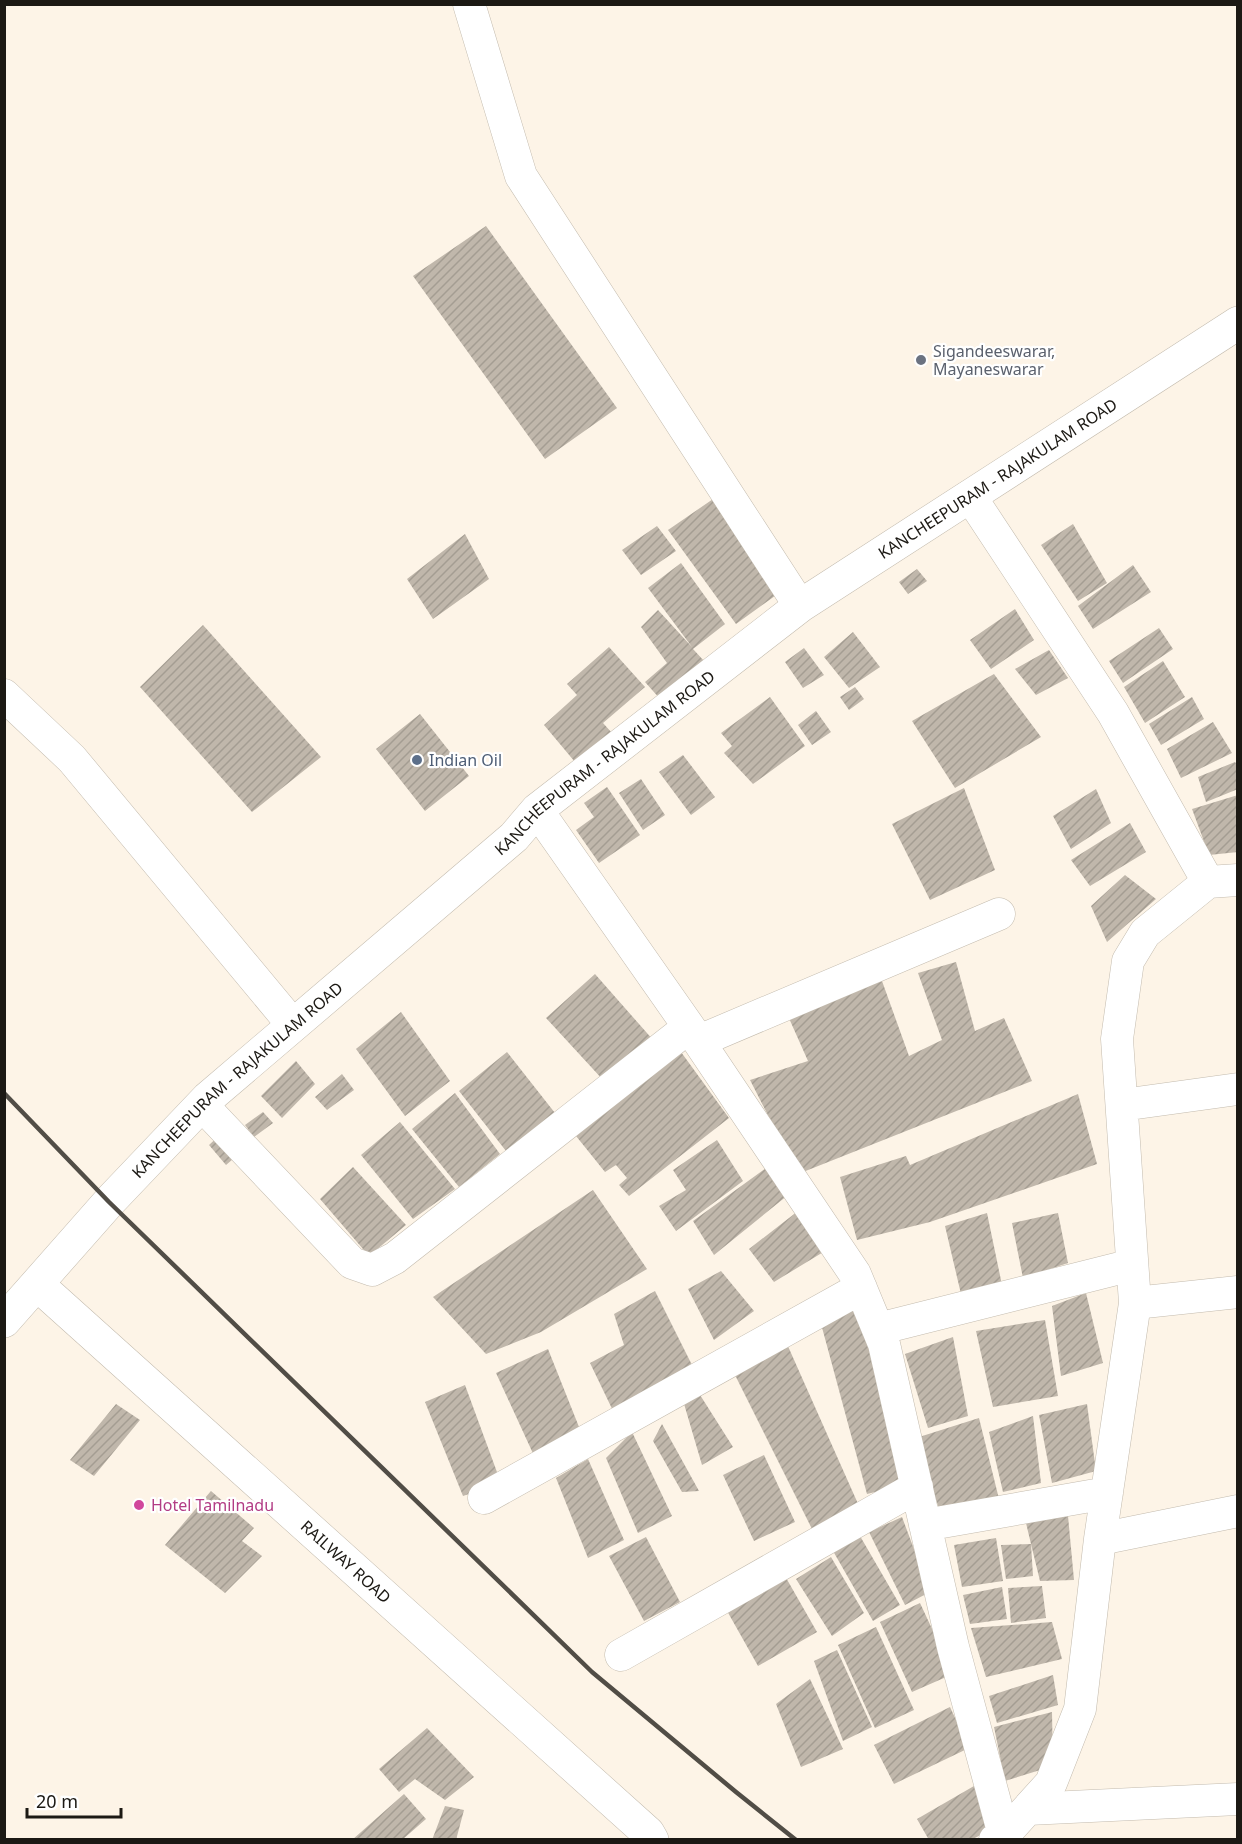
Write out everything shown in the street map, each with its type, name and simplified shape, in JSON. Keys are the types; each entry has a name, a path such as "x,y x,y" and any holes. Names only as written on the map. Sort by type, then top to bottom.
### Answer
{"main road":[{"name":"KANCHEEPURAM - RAJAKULAM ROAD","path":"4,1322 109,1202 202,1104 514,837 537,810 800,606 1238,323"},
{"name":"RAILWAY ROAD","path":"38,1285 652,1839"}],"street":[{"path":"469,4 521,176 800,606"},
{"path":"970,496 1223,881 1145,933 1128,962 1117,1039 1136,1304 1100,1539 1080,1709 1051,1783 1000,1837"},
{"path":"4,695 72,759 293,1025"},
{"path":"537,810 694,1034 855,1274 884,1344 953,1647 1000,1837"},
{"path":"202,1104 352,1263 372,1270 395,1258 694,1034 999,914"},
{"path":"1122,1105 1238,1089"},
{"path":"878,1329 1132,1265"},
{"path":"484,1498 861,1288"},
{"path":"1136,1304 1238,1292"},
{"path":"621,1655 917,1487"},
{"path":"926,1525 1107,1493"},
{"path":"1100,1539 1238,1511"},
{"path":"1028,1809 1238,1799"}],"building":[{"path":"486,226 617,408 545,459 413,276"},
{"path":"716,497 779,593 736,624 668,530"},
{"path":"1073,524 1107,583 1078,601 1041,545"},
{"path":"657,526 676,551 641,575 622,550"},
{"path":"465,534 489,579 433,619 407,579"},
{"path":"681,563 725,624 693,649 705,662 661,700 645,682 667,663 641,627 658,610 692,647 648,588"},
{"path":"1133,565 1151,592 1093,629 1078,606"},
{"path":"917,569 927,581 908,594 899,582"},
{"path":"1015,609 1034,640 991,669 970,640"},
{"path":"203,625 321,757 252,812 140,687"},
{"path":"1159,628 1173,649 1123,683 1109,661"},
{"path":"853,632 880,667 849,688 824,657"},
{"path":"609,647 645,687 603,723 612,733 575,762 544,725 577,695 567,684"},
{"path":"804,648 824,675 803,688 785,662"},
{"path":"1049,650 1068,678 1036,695 1015,669"},
{"path":"1163,661 1185,697 1145,723 1124,687"},
{"path":"994,674 1041,737 955,788 912,721"},
{"path":"855,687 864,699 849,710 840,697"},
{"path":"770,697 805,746 753,784 724,753 732,746 721,733"},
{"path":"1192,697 1204,719 1161,745 1149,724"},
{"path":"816,711 831,732 812,745 798,725"},
{"path":"420,714 469,776 425,811 376,749"},
{"path":"1213,722 1232,753 1181,778 1167,749"},
{"path":"683,755 715,797 691,815 659,772"},
{"path":"1235,762 1238,766 1238,789 1206,802 1198,777"},
{"path":"641,779 665,815 643,830 619,793"},
{"path":"607,787 640,835 599,863 576,830 594,817 584,803"},
{"path":"964,788 995,870 930,900 892,824"},
{"path":"1096,789 1111,823 1071,849 1053,816"},
{"path":"1238,795 1238,852 1209,855 1192,809"},
{"path":"1130,823 1146,852 1090,886 1071,860"},
{"path":"1125,875 1156,899 1107,942 1091,906"},
{"path":"956,962 975,1031 1004,1018 1032,1081 798,1174 750,1080 808,1061 788,1016 882,981 909,1056 942,1040 918,973"},
{"path":"595,974 654,1041 604,1081 546,1018"},
{"path":"401,1012 450,1081 405,1116 356,1049"},
{"path":"507,1052 555,1113 506,1151 459,1091"},
{"path":"681,1052 729,1118 629,1196 619,1185 627,1178 616,1165 605,1172 576,1136"},
{"path":"296,1061 315,1084 282,1118 261,1096"},
{"path":"342,1074 354,1090 327,1110 315,1097"},
{"path":"455,1093 500,1154 459,1187 412,1129"},
{"path":"1078,1094 1097,1164 930,1222 857,1240 840,1177 906,1156 910,1165"},
{"path":"263,1112 273,1123 254,1137 245,1125"},
{"path":"400,1122 455,1189 413,1219 361,1155"},
{"path":"223,1132 240,1153 226,1165 209,1145"},
{"path":"717,1140 743,1181 676,1231 659,1206 686,1190 673,1170"},
{"path":"353,1167 406,1225 369,1256 320,1199"},
{"path":"766,1168 788,1195 714,1255 693,1221"},
{"path":"593,1190 647,1269 541,1332 486,1354 433,1297"},
{"path":"798,1211 825,1251 774,1282 749,1249"},
{"path":"987,1213 1002,1285 961,1294 945,1226"},
{"path":"1058,1213 1068,1263 1023,1278 1012,1223"},
{"path":"721,1271 754,1311 714,1340 688,1289"},
{"path":"655,1291 697,1375 616,1417 590,1363 624,1345 614,1314"},
{"path":"1086,1293 1103,1363 1061,1376 1052,1306"},
{"path":"863,1307 908,1484 867,1494 820,1320"},
{"path":"1045,1320 1058,1396 993,1407 976,1331"},
{"path":"953,1337 968,1416 928,1428 905,1354"},
{"path":"787,1344 859,1506 814,1533 735,1375"},
{"path":"548,1349 583,1437 536,1460 496,1373"},
{"path":"465,1385 501,1483 463,1496 425,1402"},
{"path":"695,1387 733,1447 702,1465 682,1397"},
{"path":"116,1404 140,1420 94,1476 70,1460"},
{"path":"1087,1404 1096,1471 1052,1483 1039,1415"},
{"path":"1033,1416 1041,1483 1003,1492 989,1432"},
{"path":"979,1418 999,1499 940,1512 916,1438"},
{"path":"662,1424 699,1491 682,1492 653,1441"},
{"path":"632,1432 672,1516 638,1533 606,1458"},
{"path":"764,1455 795,1522 754,1541 723,1475"},
{"path":"588,1459 624,1540 588,1558 556,1478"},
{"path":"211,1491 254,1528 242,1541 262,1556 225,1593 165,1545"},
{"path":"1068,1516 1074,1580 1040,1581 1026,1523"},
{"path":"902,1517 930,1592 905,1605 869,1532"},
{"path":"860,1536 900,1605 873,1621 833,1551"},
{"path":"646,1537 680,1602 644,1621 609,1556"},
{"path":"996,1538 1003,1581 962,1587 954,1545"},
{"path":"1031,1544 1033,1576 1006,1579 1001,1545"},
{"path":"831,1557 864,1613 832,1636 796,1579"},
{"path":"781,1569 817,1632 758,1666 722,1602"},
{"path":"1042,1586 1046,1618 1011,1623 1008,1588"},
{"path":"1002,1587 1007,1619 970,1624 963,1595"},
{"path":"920,1603 953,1674 912,1692 880,1622"},
{"path":"1052,1622 1062,1659 986,1677 971,1628"},
{"path":"876,1627 914,1710 875,1728 838,1645"},
{"path":"837,1650 872,1727 843,1741 814,1661"},
{"path":"1053,1675 1058,1705 997,1723 989,1696"},
{"path":"810,1679 843,1749 801,1767 776,1704"},
{"path":"950,1707 969,1748 894,1784 874,1745"},
{"path":"1052,1712 1053,1766 1005,1781 994,1727"},
{"path":"427,1728 474,1777 445,1800 415,1779 399,1792 379,1769"},
{"path":"974,1786 994,1828 971,1840 929,1840 917,1819"},
{"path":"404,1794 426,1819 402,1840 352,1840"},
{"path":"445,1806 464,1810 456,1840 432,1840"}],"railway":[{"path":"4,1093 109,1202 592,1672 796,1840"}],"place":[{"name":"Sigandeeswarar, Mayaneswarar","path":"921,360"},
{"name":"Indian Oil","path":"417,760"},
{"name":"Hotel Tamilnadu","path":"139,1505"}]}
